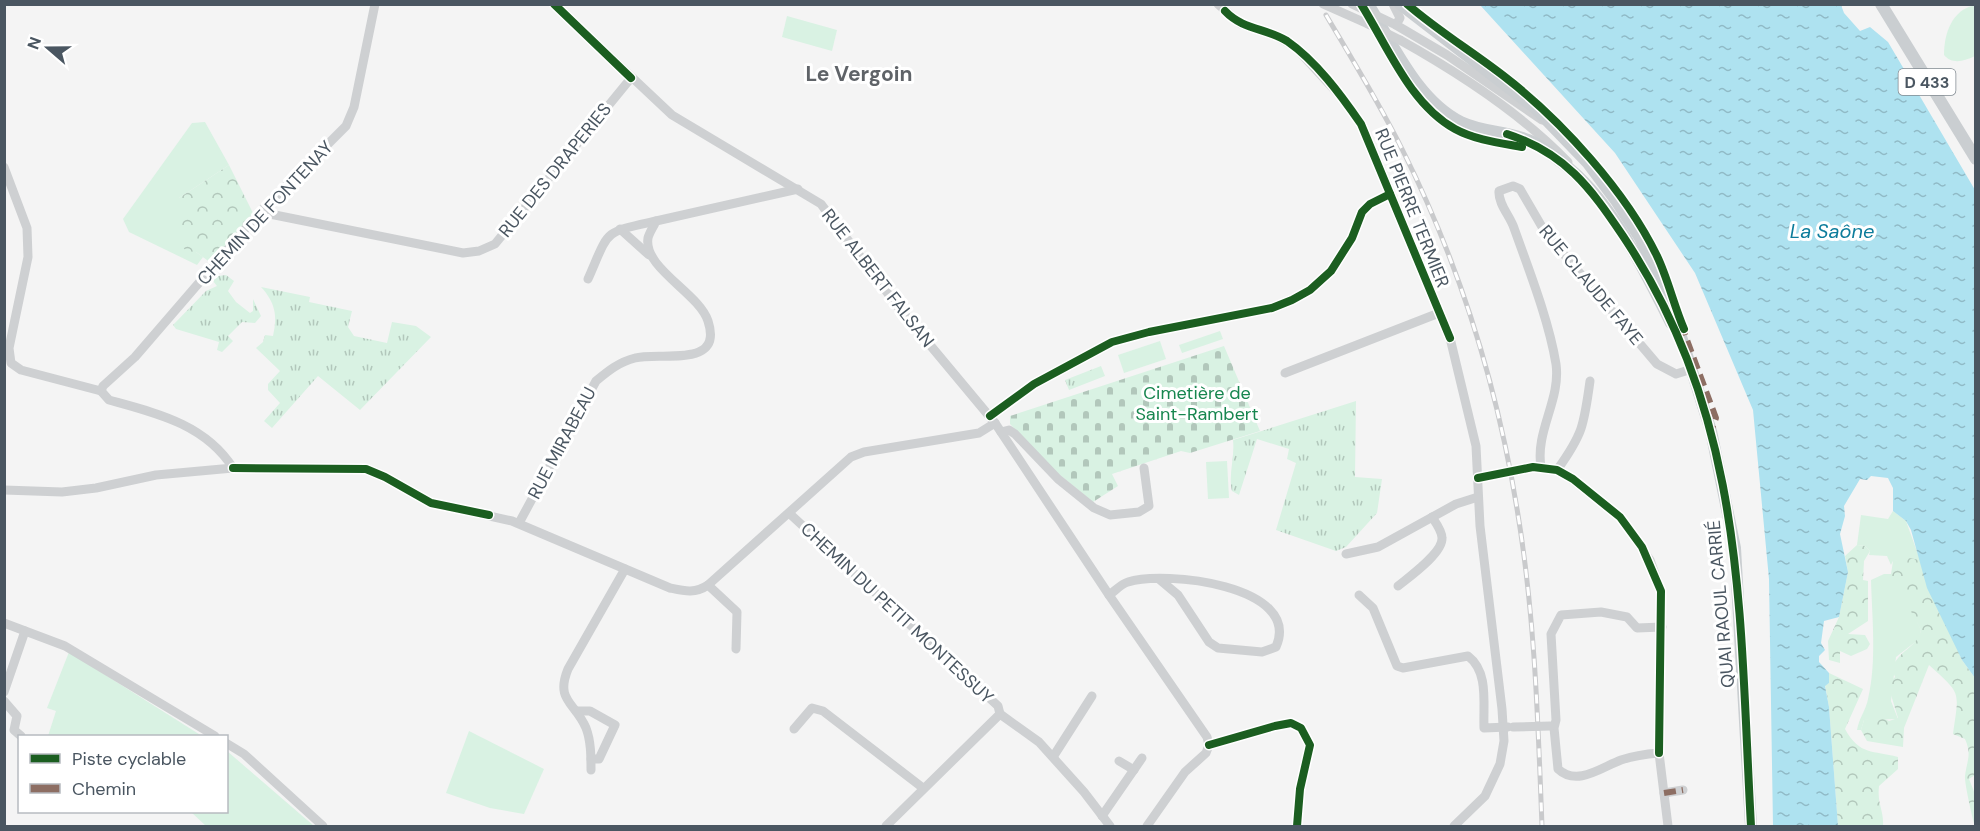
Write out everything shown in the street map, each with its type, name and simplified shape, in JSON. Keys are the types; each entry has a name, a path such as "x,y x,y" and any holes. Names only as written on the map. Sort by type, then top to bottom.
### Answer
{"main road":[{"name":"QUAI RAOUL CARRIÉ","path":"1368,4 1414,77 1443,110 1460,121 1536,143 1582,181 1629,246 1684,348"},
{"name":"QUAI RAOUL CARRIÉ","path":"1400,4 1430,30 1509,86 1558,131 1611,194 1640,238 1671,304 1712,430 1735,548 1751,826"},
{"name":"D 433","path":"1881,4 1976,159"}],"street":[{"name":"CHEMIN DE FONTENAY","path":"101,392 103,386 135,357 260,212 346,126 354,107 375,4"},
{"name":"RUE ALBERT FALSAN","path":"554,4 672,115 821,204 895,303 993,419 1109,595 1208,737 1209,745"},
{"path":"1323,4 1368,24 1439,62 1521,121 1555,149 1582,181"},
{"path":"1352,4 1396,25 1447,55 1558,131"},
{"path":"1368,24 1391,28 1396,25 1400,18 1393,4"},
{"name":"RUE PIERRE TERMIER","path":"1222,7 1241,24 1275,35 1296,48 1342,98 1361,124 1450,338 1474,428 1478,497 1509,727 1494,781 1477,807 1454,826"},
{"name":"RUE DES DRAPERIES","path":"260,212 463,253 479,251 495,244 631,78"},
{"path":"1501,93 1520,110 1521,121 1516,130 1507,134"},
{"path":"4,167 27,228 28,257 9,348 11,363 21,370 101,392 109,400 183,423 224,453 233,468"},
{"name":"RUE CLAUDE FAYE","path":"1537,467 1540,440 1555,388 1556,365 1521,248 1511,219 1499,198 1499,191 1507,186 1521,189 1545,232 1657,364 1676,374 1692,369"},
{"path":"588,279 607,235 620,229 798,189"},
{"path":"4,490 62,492 96,488 156,475 233,468 366,469 431,503 489,514 519,523 625,569 686,592 700,590 858,454 979,433 1034,384 1112,342 1149,332 1272,308 1310,290 1331,271 1352,238 1362,212 1370,204 1390,194"},
{"path":"650,255 648,237 656,221"},
{"name":"RUE MIRABEAU","path":"519,523 596,381 614,366 637,357 693,356 707,345 711,329 705,313 650,255 620,229"},
{"path":"1285,373 1439,313"},
{"path":"1557,470 1583,429 1590,381"},
{"path":"1001,432 1009,430 1015,434 1058,479 1094,508 1110,515 1138,512 1149,506 1160,507"},
{"path":"1478,478 1537,467 1557,470 1573,479 1620,517 1642,547 1661,591 1659,753 1668,826"},
{"path":"1144,468 1149,506"},
{"path":"1346,554 1378,547 1456,504 1478,497"},
{"name":"CHEMIN DU PETIT MONTESSUY","path":"790,514 957,666 998,706 1000,714 1008,717 1053,757 1110,826"},
{"path":"1398,586 1437,552 1442,543 1442,535 1432,517"},
{"path":"591,770 586,728 564,695 564,678 625,569"},
{"path":"1109,595 1126,582 1164,577 1226,585 1259,602 1271,612 1279,629 1276,646 1262,652 1218,648 1209,642 1178,595 1162,584 1159,579"},
{"path":"708,585 737,612 736,649"},
{"path":"1359,595 1373,608 1400,668 1468,656 1478,664 1482,674 1484,728 1552,727"},
{"path":"1659,753 1621,760 1588,774 1570,776 1558,769 1552,727 1556,720 1551,634 1561,615 1601,612 1627,616 1637,628 1662,627"},
{"path":"4,623 65,646 213,735"},
{"path":"4,692 25,631"},
{"path":"1053,757 1092,696"},
{"path":"4,701 17,716 13,731"},
{"path":"794,729 812,708 823,711 923,788"},
{"path":"576,711 590,711 615,725 599,759 591,759"},
{"path":"886,826 1000,714"},
{"path":"1147,826 1185,772 1206,753 1209,745 1291,723 1301,728 1310,745 1300,789 1297,826"},
{"path":"228,744 244,754 323,826"},
{"path":"1102,816 1142,758"},
{"path":"1119,760 1134,770"},
{"path":"1664,793 1683,790"}],"green space":[{"path":"1975,5 1975,56 1963,61 1951,60 1944,55 1951,24 1960,12"},
{"path":"787,16 837,30 832,51 782,37"},
{"path":"205,122 229,165 179,198 196,252 203,257 197,265 129,232 123,219 192,123"},
{"path":"229,165 253,213 211,263 196,252 186,251 179,242 179,198"},
{"path":"226,275 234,281 228,291 236,302 250,313 253,311 253,299 261,316 255,323 242,322 228,336 233,341 222,352 217,350 219,342 176,329 173,325 206,291 217,286 213,281 218,276"},
{"path":"261,287 310,297 309,302 352,311 348,327 354,336 387,343 392,322 416,326 431,337 360,410 318,376 272,428 264,421 280,403 268,390 268,384 280,371 256,348 263,342 265,335 273,336 275,322 272,304"},
{"path":"1220,331 1223,339 1182,353 1179,345"},
{"path":"1160,341 1166,359 1124,373 1118,355"},
{"name":"Cimetière de Saint-Rambert","path":"1224,346 1260,431 1190,453 1181,451 1112,474 1118,486 1093,502 1049,466 1010,424 1010,416"},
{"path":"1101,366 1105,376 1069,390 1065,380"},
{"path":"1356,401 1355,477 1382,479 1377,513 1346,547 1336,551 1276,530 1296,463 1287,459 1289,449 1257,439 1239,495 1232,491 1233,440"},
{"path":"1227,461 1229,498 1208,499 1206,462"},
{"path":"1893,511 1906,521 1920,560 1893,561 1891,565 1887,556 1869,555 1870,551 1865,546 1857,545 1861,515 1888,519"},
{"path":"1857,545 1865,546 1870,551 1864,561 1863,580 1868,581 1868,621 1848,634 1865,635 1870,644 1867,649 1851,656 1840,651 1840,663 1829,660 1828,641 1839,617 1848,572 1845,556"},
{"path":"1909,558 1920,560 1962,660 1975,678 1975,775 1969,779 1975,794 1975,826 1965,779 1968,749 1965,739 1953,734 1956,694 1948,682 1929,665 1904,728 1903,747 1867,741 1861,730 1864,720 1881,717 1889,721 1898,718 1888,685 1895,677 1892,669 1898,657 1916,641 1921,630 1891,574 1893,561"},
{"path":"1884,574 1895,574 1921,630 1919,639 1896,657 1891,701 1898,719 1864,720 1861,730 1857,730 1871,685 1873,640 1871,580"},
{"path":"69,652 200,735 48,735 56,711 47,708"},
{"path":"1829,673 1863,689 1845,729 1851,738 1862,748 1898,757 1898,769 1879,786 1883,826 1838,826 1829,707 1825,685 1829,683"},
{"path":"469,731 544,769 524,814 490,808 446,793"},
{"path":"228,752 314,826 206,826 192,813 228,813"}],"water":[{"name":"La Saône","path":"1480,5 1841,5 1844,13 1860,31 1870,27 1888,42 1975,190 1975,678 1962,660 1927,588 1911,530 1906,521 1893,511 1893,488 1888,478 1871,476 1867,480 1860,479 1844,506 1845,516 1840,534 1848,572 1839,617 1824,621 1821,643 1825,650 1819,656 1819,662 1829,673 1829,683 1825,686 1829,707 1838,826 1773,826 1769,579 1753,410 1695,273 1615,153"}],"railway":[{"path":"1326,15 1384,115 1423,192 1458,281 1488,373 1510,467 1524,554 1535,670 1542,826"}],"marked path":[{"path":"1681,324 1716,418 1711,431"},
{"path":"1664,793 1683,790"}],"cycle path":[{"path":"554,4 631,78"},
{"path":"1361,4 1401,73 1425,105 1439,118 1471,136 1522,147"},
{"path":"1407,4 1527,95 1591,159 1644,232 1661,265 1684,329"},
{"path":"1225,11 1239,22 1279,37 1298,49 1327,79 1361,124 1450,338"},
{"path":"1507,134 1545,151 1560,162 1587,187 1599,202 1623,236 1664,306 1694,377 1715,449 1729,521 1738,595 1751,826"},
{"path":"990,416 1034,384 1112,342 1149,332 1272,308 1292,300 1310,290 1331,271 1352,238 1362,212 1370,204 1390,194"},
{"path":"1478,478 1533,467 1557,470 1573,479 1620,517 1642,547 1661,591 1659,753"},
{"path":"233,468 366,469 431,503 489,515"},
{"path":"1209,745 1291,723 1301,728 1310,745 1300,789 1297,826"}],"district":[{"name":"Le Vergoin","path":"859,74"}]}
